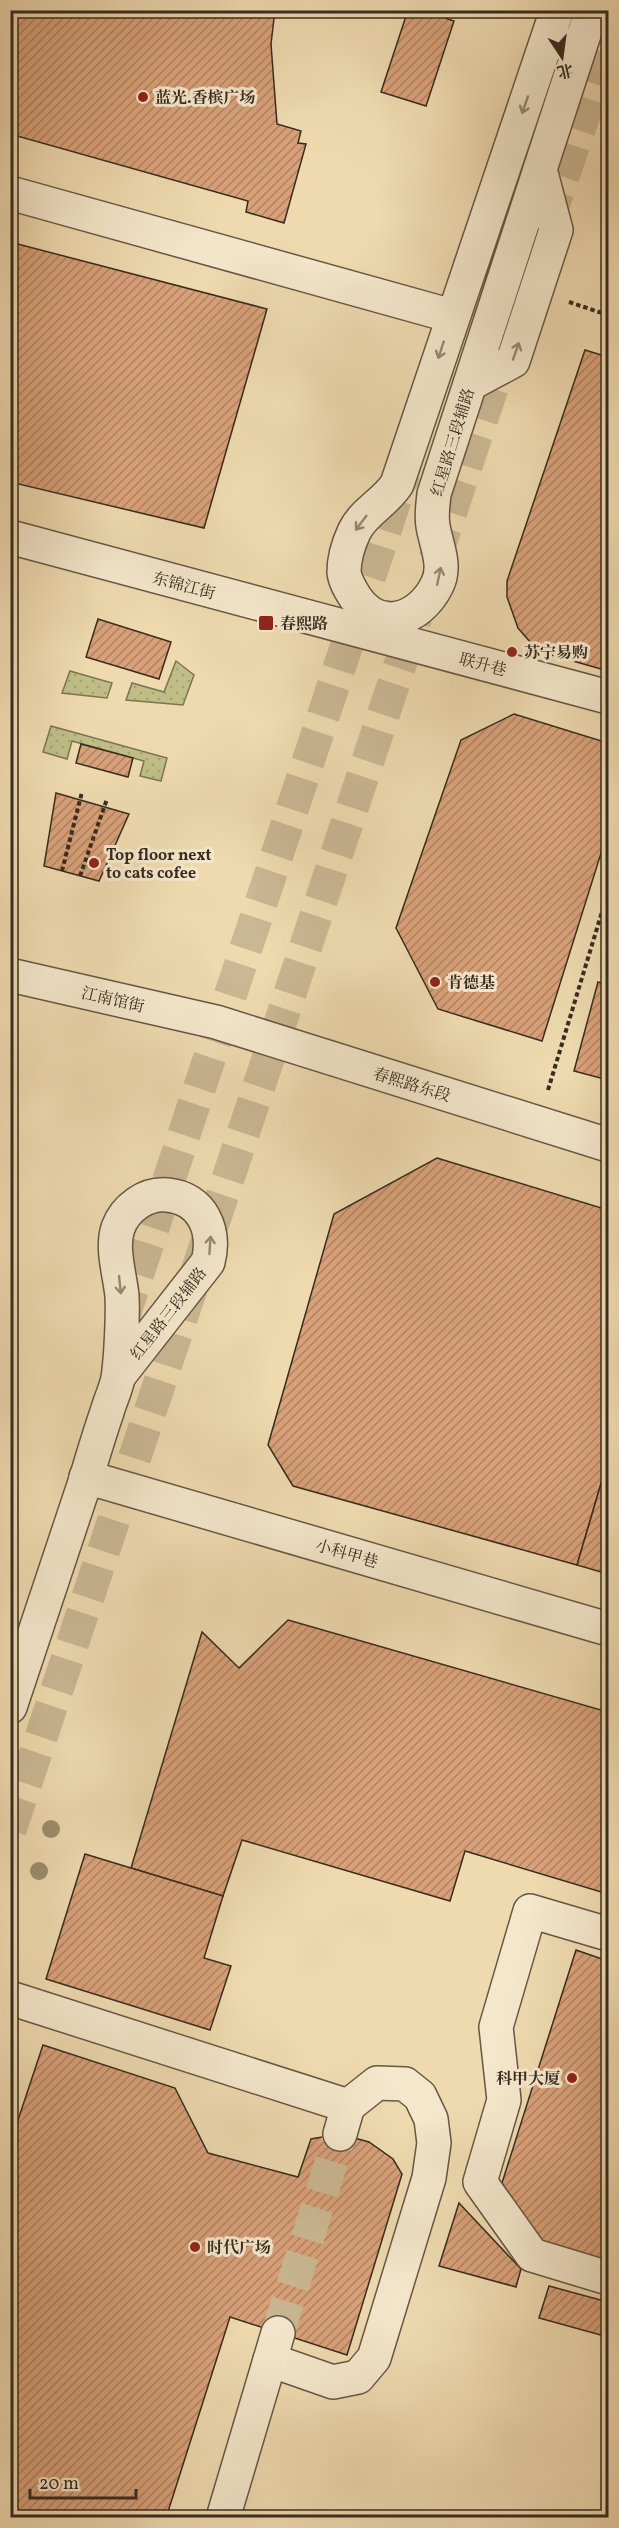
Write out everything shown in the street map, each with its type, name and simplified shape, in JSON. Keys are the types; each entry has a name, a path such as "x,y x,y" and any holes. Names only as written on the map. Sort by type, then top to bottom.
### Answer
{"street":[{"name":"红星路三段辅路","path":"557,10 396,484 391,494 361,522 348,548 344,573 348,586 360,605 374,615 385,619 406,617 424,604 438,584 441,568 432,510 434,494 592,10"},
{"path":"470,384 513,361 556,230 540,169"},
{"path":"10,194 452,316"},
{"name":"东锦江街","path":"10,537 357,632"},
{"name":"联升巷","path":"357,632 609,697"},
{"name":"江南馆街","path":"10,975 216,1022"},
{"name":"春熙路东段","path":"216,1022 609,1145"},
{"name":"红星路三段辅路","path":"10,1707 118,1377 122,1297 116,1245 118,1229 125,1215 136,1203 151,1196 167,1195 183,1199 205,1218 211,1232 212,1248 208,1262 118,1377"},
{"name":"小科甲巷","path":"86,1476 609,1629"},
{"path":"609,1934 530,1911 496,2027 504,2100 480,2182 532,2255 609,2278"},
{"path":"10,1998 344,2120 377,2083 405,2084 420,2096 431,2118 434,2143 429,2178 374,2358 358,2377 333,2382 274,2347 223,2517"}],"path":[{"path":"536,290 609,315"},
{"path":"62,871 82,792"},
{"path":"80,876 107,799"},
{"path":"538,1123 609,892"}],"shaded area":[{"path":"176,661 194,675 183,705 126,700 132,683 164,692"},
{"path":"70,671 112,683 107,698 62,693"},
{"path":"51,726 167,758 161,781 140,776 144,761 72,741 67,759 43,752"}],"building":[{"name":"蓝光.香槟广场","path":"10,10 275,10 271,44 277,124 301,131 298,143 306,144 284,223 246,212 248,201 10,134"},
{"path":"408,10 421,10 454,21 426,106 381,92"},
{"path":"10,242 267,309 204,528 10,482"},
{"path":"585,350 608,357 608,671 538,651 518,628 507,597 507,581"},
{"path":"98,619 171,642 159,679 86,657"},
{"path":"514,714 608,743 608,831 542,1041 438,1009 396,928 461,740"},
{"path":"81,744 133,758 128,777 76,763"},
{"path":"56,793 129,814 99,881 44,866"},
{"path":"598,982 608,985 608,1080 574,1071"},
{"path":"437,1158 608,1210 608,1460 577,1565 293,1486 268,1445 334,1214"},
{"path":"608,1460 608,1574 577,1565"},
{"path":"288,1620 608,1712 608,1894 465,1851 450,1901 242,1840 223,1896 131,1868 202,1632 239,1668"},
{"path":"85,1854 223,1896 204,1958 231,1966 210,2030 46,1979"},
{"name":"科甲大厦","path":"576,1950 608,1961 608,2262 536,2239 502,2183"},
{"name":"时代广场","path":"43,2045 175,2088 208,2153 298,2177 311,2139 340,2134 369,2142 393,2159 402,2174 347,2355 230,2317 166,2518 10,2518 10,2144"},
{"path":"459,2203 521,2269 516,2287 439,2266"},
{"path":"549,2286 608,2302 608,2337 539,2318"}],"tunnel":[{"path":"547,223 608,45"},
{"path":"435,559 505,349"},
{"path":"122,1321 404,473"},
{"path":"10,1830 416,617"},
{"path":"278,2333 340,2134"}],"place":[{"name":"蓝光.香槟广场","path":"143,97"},
{"name":"春熙路","path":"266,623"},
{"name":"苏宁易购","path":"512,652"},
{"name":"Top floor next to cats cofee","path":"94,863"},
{"name":"肯德基","path":"435,982"},
{"name":"科甲大厦","path":"572,2078"},
{"name":"时代广场","path":"195,2247"}]}
